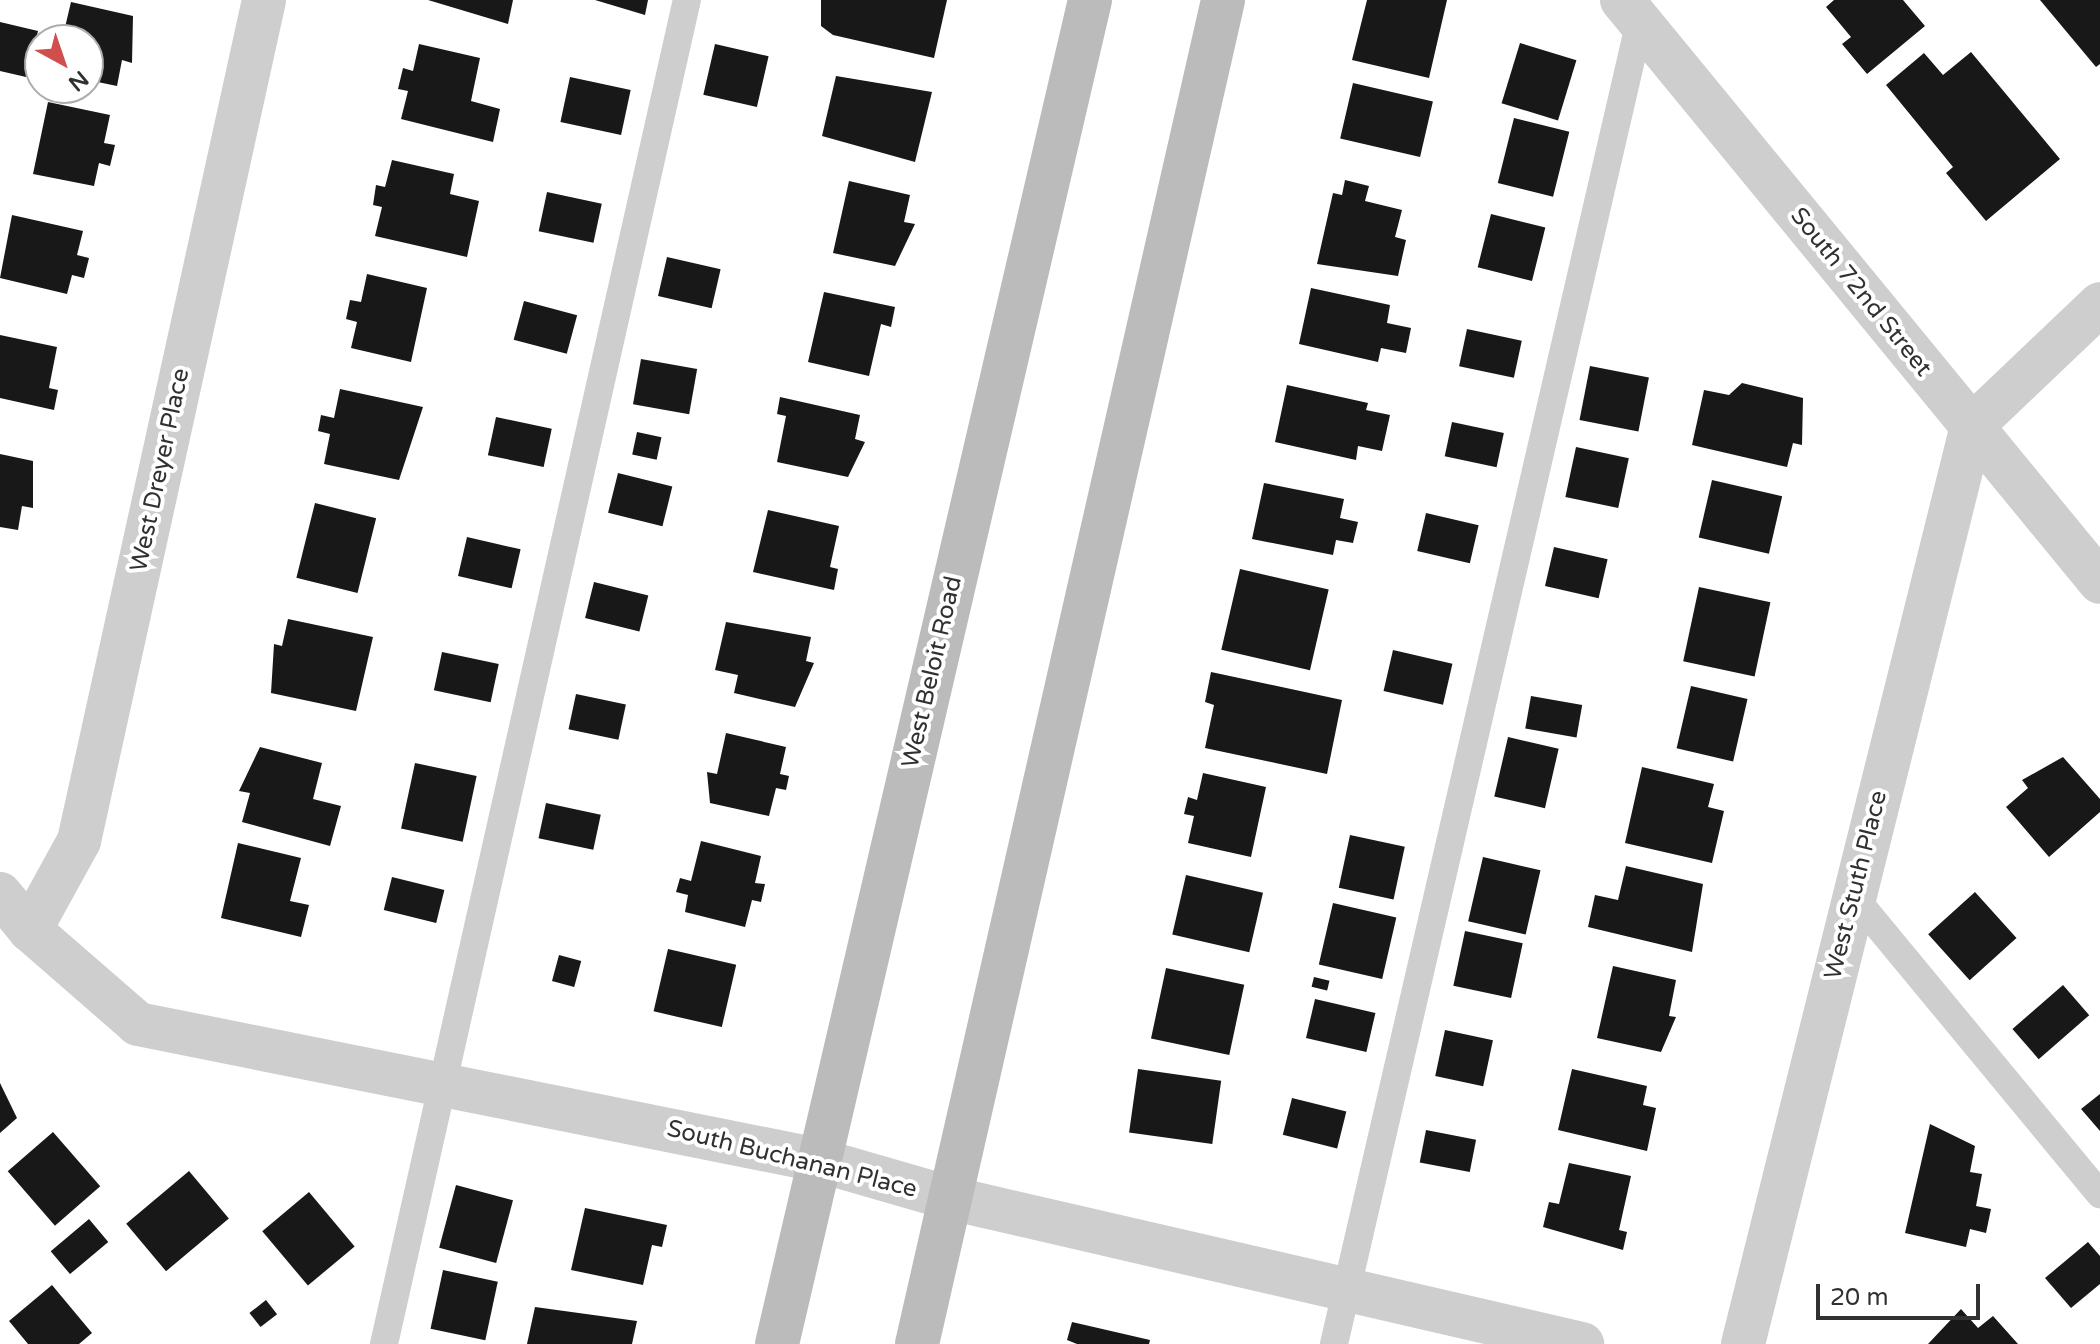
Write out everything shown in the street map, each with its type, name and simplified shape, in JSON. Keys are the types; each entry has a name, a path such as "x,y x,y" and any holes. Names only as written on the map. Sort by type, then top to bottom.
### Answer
{"main road":[{"name":"West Beloit Road","path":"777,1344 1090,0"},
{"path":"917,1344 1223,0"}],"street":[{"name":"West Dreyer Place","path":"30,930 79,841 264,0"},
{"name":"South 72nd Street","path":"1631,11 2100,582"},
{"path":"1972,426 2100,304"},
{"name":"West Stuth Place","path":"1743,1344 1972,426"},
{"name":"South Buchanan Place","path":"0,894 30,930 138,1024 818,1160 950,1198 1582,1344"}],"lane":[{"path":"384,1344 687,0"},
{"path":"1334,1344 1631,11"},
{"path":"1854,897 2100,1194"}],"building":[{"path":"428,0 513,0 508,24"},
{"path":"595,0 648,0 645,15"},
{"path":"821,0 947,0 934,58 833,35 821,26"},
{"path":"1367,0 1447,0 1429,78 1352,60"},
{"path":"1834,0 1903,0 1925,26 1867,74 1842,44 1851,37 1826,7"},
{"path":"2040,0 2100,0 2100,64 2096,67"},
{"path":"71,2 133,16 132,63 122,60 117,86 104,83 104,24 66,24"},
{"path":"0,22 24,28 24,77 0,71"},
{"path":"1520,43 1576,60 1558,120 1502,103"},
{"path":"419,44 480,58 471,101 500,109 493,142 401,119 408,91 398,89 403,68 413,71"},
{"path":"715,44 769,56 757,107 703,95"},
{"path":"1971,52 2060,159 1986,221 1946,173 1953,167 1886,85 1924,53 1943,75"},
{"path":"836,76 932,92 915,162 822,136"},
{"path":"570,77 631,90 621,135 560,122"},
{"path":"1353,83 1433,101 1420,157 1340,139"},
{"path":"48,104 110,115 104,143 115,145 110,166 99,163 94,186 33,174"},
{"path":"1514,118 1569,132 1553,197 1498,183"},
{"path":"392,160 454,174 450,194 479,201 467,257 375,236 382,207 373,205 376,185 385,187"},
{"path":"1345,180 1369,186 1365,201 1402,210 1395,237 1406,240 1398,276 1317,264 1333,193 1342,195"},
{"path":"849,181 910,195 904,222 915,224 895,266 833,253"},
{"path":"547,192 602,204 593,243 539,231"},
{"path":"1491,214 1545,228 1532,281 1478,267"},
{"path":"12,215 83,231 77,255 89,258 84,278 72,275 67,294 0,278"},
{"path":"667,257 721,269 712,308 658,296"},
{"path":"367,274 427,288 411,362 351,348 357,322 346,319 350,300 361,302"},
{"path":"1311,288 1390,305 1387,323 1411,328 1406,353 1381,348 1378,362 1299,344"},
{"path":"824,292 895,307 891,327 881,324 869,376 808,362"},
{"path":"524,301 577,315 567,354 514,340"},
{"path":"1467,329 1522,341 1514,378 1459,366"},
{"path":"0,335 57,347 49,388 58,390 54,410 0,398"},
{"path":"641,359 697,369 689,414 633,404"},
{"path":"1590,366 1649,377 1638,431 1580,420"},
{"path":"1742,383 1803,398 1802,445 1793,443 1787,467 1692,445 1704,390 1729,395"},
{"path":"1287,385 1368,403 1366,410 1390,415 1382,451 1358,446 1356,460 1275,442"},
{"path":"340,389 423,407 399,480 324,464 330,434 318,431 321,415 334,418"},
{"path":"780,397 860,415 855,439 865,442 848,477 777,462 786,416 777,414"},
{"path":"496,417 552,429 544,467 488,455"},
{"path":"1452,422 1504,433 1497,467 1445,456"},
{"path":"637,432 661,437 657,460 632,454"},
{"path":"1576,447 1629,458 1618,508 1565,497"},
{"path":"0,454 33,461 33,508 22,506 18,530 0,527"},
{"path":"618,473 672,487 662,526 608,513"},
{"path":"1712,480 1782,496 1769,554 1699,537"},
{"path":"1264,483 1344,499 1340,518 1358,522 1353,543 1336,540 1333,555 1252,539"},
{"path":"315,503 376,518 358,593 296,578"},
{"path":"768,510 839,526 830,567 838,569 834,590 753,572"},
{"path":"1426,513 1479,525 1470,563 1417,551"},
{"path":"467,537 521,549 512,588 458,576"},
{"path":"1554,547 1608,559 1599,598 1545,586"},
{"path":"1240,569 1329,589 1310,670 1221,650"},
{"path":"594,582 648,596 639,631 585,618"},
{"path":"1699,587 1770,602 1755,677 1683,661"},
{"path":"288,619 373,637 356,711 271,693 274,644 282,646"},
{"path":"726,622 811,637 806,661 814,663 795,707 734,693 738,675 715,670"},
{"path":"1393,650 1452,664 1443,705 1384,691"},
{"path":"442,652 499,664 491,702 434,690"},
{"path":"1211,672 1342,700 1327,774 1205,748 1214,705 1205,702"},
{"path":"1691,686 1748,699 1733,761 1677,748"},
{"path":"576,694 626,705 618,740 569,729"},
{"path":"1531,696 1582,705 1576,738 1525,728"},
{"path":"726,733 786,747 780,774 789,776 786,790 776,788 769,816 710,803 707,772 717,774"},
{"path":"1508,737 1559,749 1545,808 1494,796"},
{"path":"260,747 322,763 313,799 341,806 330,846 242,822 250,793 239,791"},
{"path":"2063,757 2100,799 2100,812 2049,857 2006,807 2028,788 2022,780"},
{"path":"415,763 477,776 463,842 401,829"},
{"path":"1642,767 1714,784 1708,807 1724,811 1712,863 1625,843"},
{"path":"1203,773 1266,787 1251,857 1188,843 1194,816 1184,814 1188,797 1197,800"},
{"path":"546,803 601,815 593,850 539,838"},
{"path":"1350,835 1405,847 1394,899 1339,888"},
{"path":"701,841 761,856 755,883 765,884 761,902 752,900 745,927 685,912 688,895 676,892 680,878 691,881"},
{"path":"238,843 301,858 290,901 309,905 301,937 221,918"},
{"path":"1483,857 1540,870 1526,935 1468,921"},
{"path":"1626,866 1703,884 1692,952 1588,927 1595,895 1618,900"},
{"path":"1186,875 1263,893 1249,952 1172,934"},
{"path":"392,877 444,890 436,923 384,910"},
{"path":"1975,892 2016,938 1970,980 1928,934"},
{"path":"1333,903 1396,918 1382,979 1319,964"},
{"path":"1465,931 1523,943 1511,998 1453,986"},
{"path":"668,949 736,965 722,1027 654,1011"},
{"path":"559,955 581,961 574,987 552,981"},
{"path":"1613,966 1676,980 1669,1016 1676,1017 1661,1052 1597,1038"},
{"path":"1166,968 1244,985 1229,1055 1151,1038"},
{"path":"1314,977 1330,981 1327,991 1312,987"},
{"path":"2063,985 2089,1015 2039,1059 2012,1029"},
{"path":"1315,999 1375,1013 1366,1052 1306,1038"},
{"path":"1445,1030 1493,1040 1483,1086 1435,1076"},
{"path":"1138,1069 1221,1081 1212,1144 1129,1132"},
{"path":"1572,1069 1647,1086 1643,1105 1656,1108 1647,1151 1558,1130"},
{"path":"0,1083 17,1118 0,1133"},
{"path":"2100,1094 2100,1131 2081,1109"},
{"path":"1292,1098 1346,1112 1337,1148 1283,1135"},
{"path":"1930,1124 1975,1146 1970,1172 1982,1174 1976,1206 1991,1209 1986,1233 1970,1229 1966,1247 1905,1233"},
{"path":"1426,1130 1476,1140 1470,1172 1420,1162"},
{"path":"53,1132 100,1186 55,1226 8,1171"},
{"path":"1569,1163 1631,1176 1619,1230 1627,1232 1623,1250 1543,1227 1549,1202 1559,1204"},
{"path":"189,1171 229,1218 166,1271 126,1224"},
{"path":"456,1185 513,1200 496,1263 439,1248"},
{"path":"309,1192 355,1246 308,1286 262,1231"},
{"path":"585,1208 667,1225 662,1247 652,1245 643,1285 571,1270"},
{"path":"89,1219 108,1242 70,1274 51,1251"},
{"path":"2088,1242 2100,1256 2100,1284 2071,1308 2045,1278"},
{"path":"443,1270 498,1282 485,1340 431,1329"},
{"path":"52,1285 92,1333 79,1344 28,1344 9,1321"},
{"path":"266,1300 277,1314 261,1327 249,1313"},
{"path":"535,1307 637,1321 632,1344 527,1344"},
{"path":"1961,1309 1978,1328 1993,1316 2018,1344 1928,1344"},
{"path":"1072,1322 1150,1340 1149,1344 1077,1344 1067,1340"}]}
